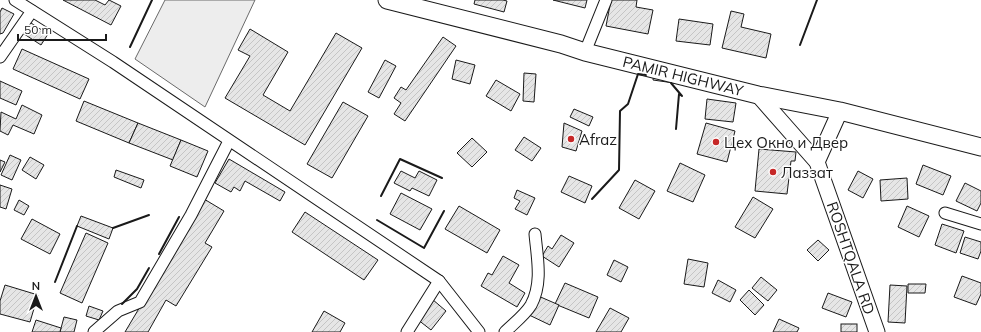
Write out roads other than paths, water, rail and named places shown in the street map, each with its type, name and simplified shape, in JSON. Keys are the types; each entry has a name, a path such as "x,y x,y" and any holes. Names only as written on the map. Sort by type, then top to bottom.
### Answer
{"main road":[{"name":"PAMIR HIGHWAY","path":"387,0 554,42 585,52 758,95 840,111 981,147"},
{"name":"ROSHTQALA RD","path":"758,95 818,162 877,332"},
{"path":"818,162 840,111"}],"street":[{"path":"15,0 113,62 439,281 479,332"},
{"path":"585,52 606,0"},
{"path":"0,57 32,11"},
{"path":"94,332 118,311 140,302 191,215 229,141"},
{"path":"946,213 981,224"},
{"path":"505,332 531,305 538,286 539,270 535,234"},
{"path":"408,332 439,281"}],"place":[{"name":"Afraz","path":"571,139"},
{"name":"Цех Окно и Двер","path":"716,142"},
{"name":"Лаззат","path":"773,172"}]}
